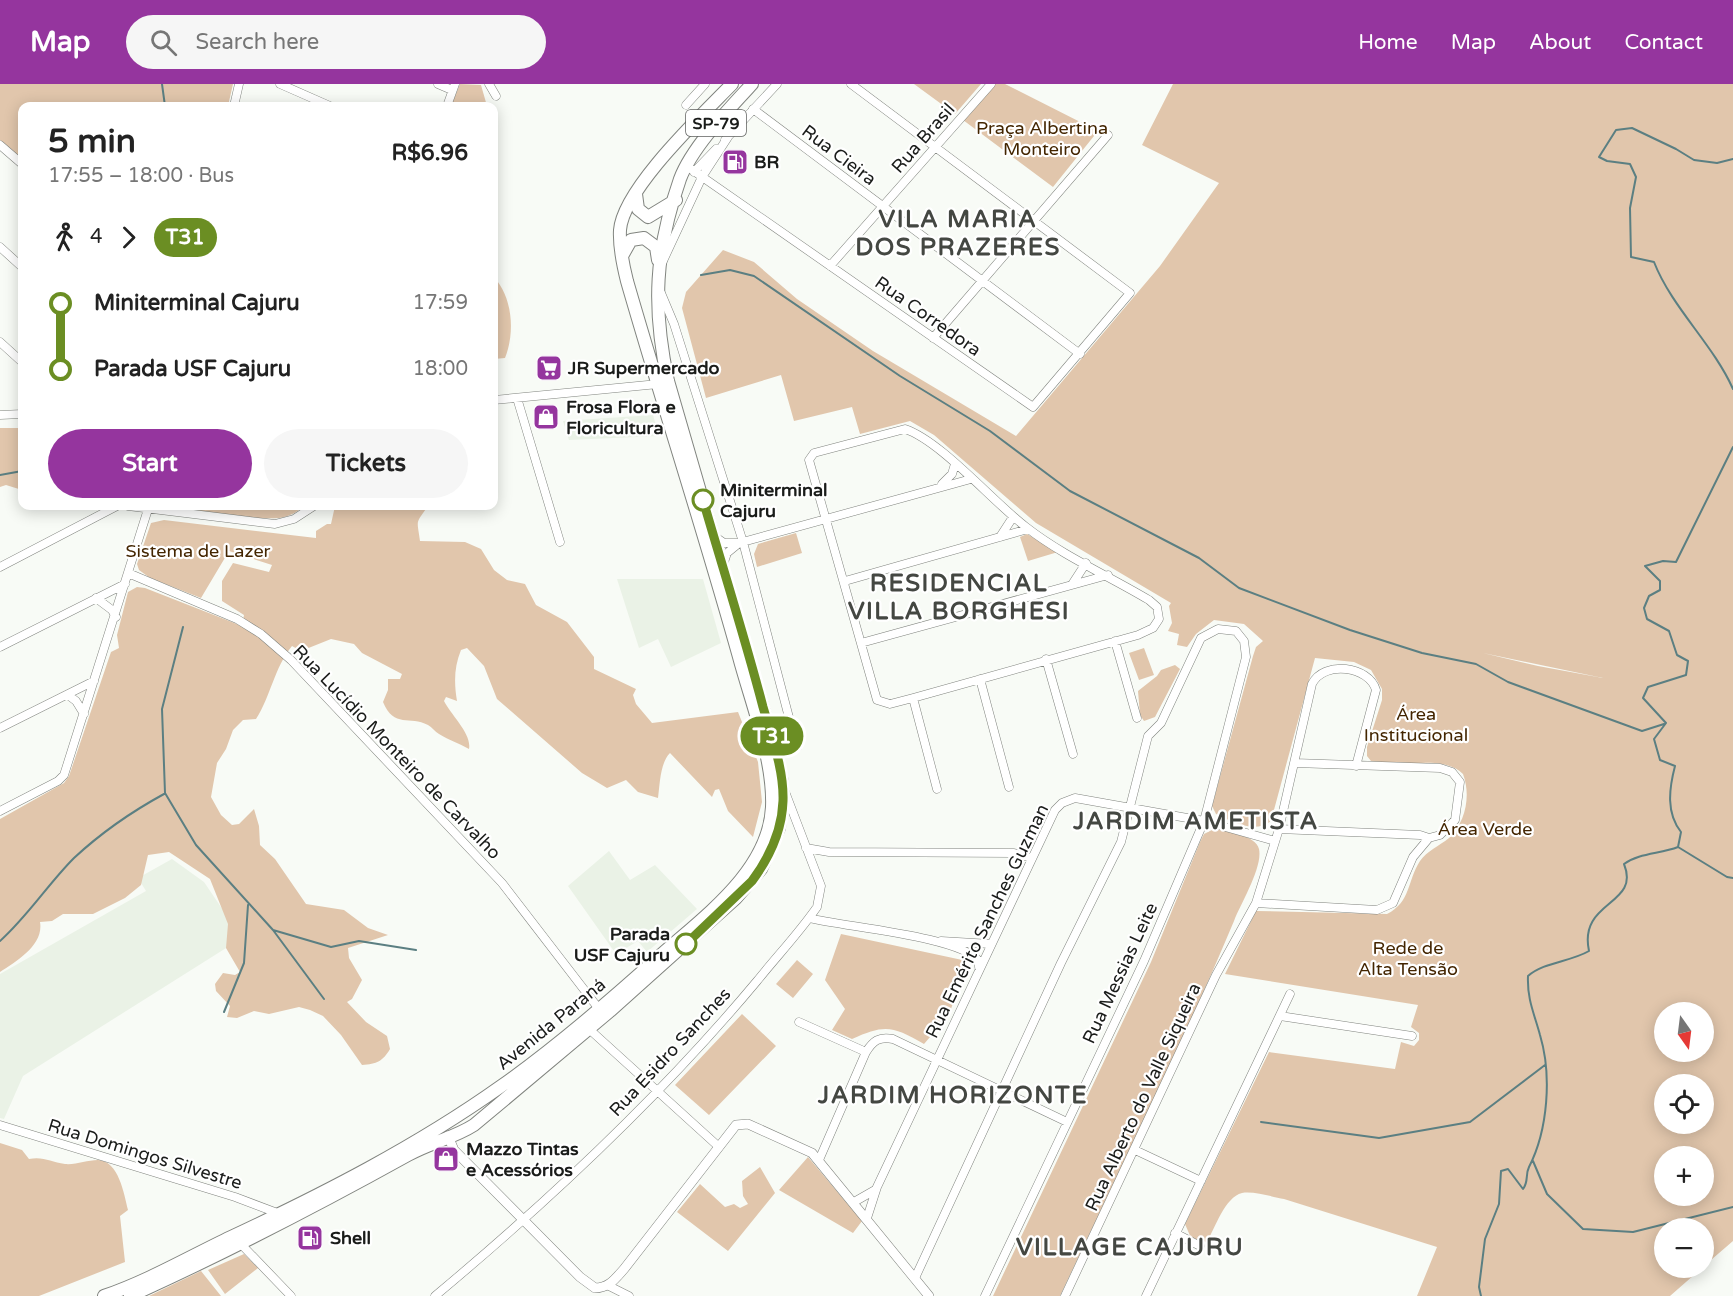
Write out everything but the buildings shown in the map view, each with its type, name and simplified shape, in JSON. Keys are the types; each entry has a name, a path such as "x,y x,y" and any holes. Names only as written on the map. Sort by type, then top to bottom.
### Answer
{"main road":[{"name":"Avenida Paraná","path":"104,1296 238,1240 439,1126 501,1087 558,1044 674,943 741,879 764,841 772,810 770,777 748,690 621,257 620,229 626,210 636,194 668,151 732,84"},
{"name":"Avenida Paraná","path":"130,1296 427,1145 474,1125 686,944 752,881 767,858 779,828 782,782 760,691 666,371 658,331 659,267 664,234 681,178 691,169 715,124 752,84"},
{"path":"636,194 638,209 648,217 676,200"},
{"path":"621,257 631,240 648,239 656,247 659,267"},
{"path":"448,1136 457,1121 486,1101 501,1087"}],"street":[{"path":"235,102 239,84"},
{"path":"280,84 321,102"},
{"path":"438,84 454,87 448,102"},
{"path":"489,84 496,96"},
{"path":"686,105 705,84"},
{"name":"Avenida Paraná","path":"691,169 728,137 777,84"},
{"path":"851,84 1130,293 1080,354"},
{"name":"Rua Brasil","path":"830,267 991,84"},
{"name":"Rua Cieira","path":"753,110 1080,354"},
{"path":"933,338 1108,135"},
{"name":"Avenida Paraná","path":"659,267 670,252 702,177 728,137"},
{"path":"0,145 18,161"},
{"name":"Rua Corredora","path":"691,169 1033,408 1080,354"},
{"path":"0,247 18,263"},
{"path":"658,286 674,324 741,543 797,748"},
{"path":"0,342 18,358"},
{"path":"498,400 658,384"},
{"path":"517,398 560,542"},
{"path":"0,415 18,414"},
{"path":"905,429 914,432 955,464 1028,529 1149,600 1157,607 1159,619 1153,628 1115,641 913,698 882,704 877,700 809,460 814,453 905,429"},
{"path":"939,487 952,474 955,464"},
{"path":"714,536 724,543 741,543 824,518 971,479"},
{"path":"0,567 109,510"},
{"path":"0,811 61,779 116,617 147,510"},
{"path":"170,510 275,524 294,519 308,510"},
{"path":"999,538 1010,525 1013,517"},
{"path":"844,581 1028,529"},
{"path":"723,566 727,553 741,543"},
{"path":"1069,586 1081,574 1086,563"},
{"name":"Rua Lucídio Monteiro de Carvalho","path":"128,573 237,619 261,634 291,660 501,883 599,1009"},
{"path":"861,643 1108,575"},
{"path":"0,647 125,584"},
{"path":"96,598 112,610 116,617"},
{"name":"Rua Messias Leite","path":"985,1296 1144,961 1204,821 1247,650 1236,631 1218,629 1201,638 1161,723 1148,736 1144,745 1128,809"},
{"path":"1115,641 1137,718"},
{"path":"1046,660 1072,754"},
{"name":"Rua Alberto do Valle Siqueira","path":"1065,1296 1216,975 1256,903 1279,829 1315,679 1336,669 1352,670 1367,675 1373,681 1375,701 1356,766"},
{"path":"981,679 1009,787"},
{"path":"0,728 94,681"},
{"path":"68,694 76,701 84,714"},
{"path":"913,698 937,789"},
{"path":"1279,829 1420,835 1429,838 1440,835 1455,820 1460,782 1452,772 1440,768 1295,763"},
{"name":"Rua Esidro Sanches","path":"435,1296 524,1220 657,1093 714,1032 817,907 822,892 782,782"},
{"name":"Rua Emérito Sanches Guzman","path":"867,1218 877,1187 1055,810 1066,800 1075,798 1204,821 1275,841"},
{"path":"915,1278 1121,842 1128,809"},
{"path":"1256,903 1383,910 1393,903 1413,857 1429,838"},
{"path":"806,848 829,852 1014,853 1031,858"},
{"path":"814,869 818,856 829,852"},
{"path":"809,918 932,941 969,952 979,961 979,967"},
{"path":"932,941 991,944"},
{"path":"1146,1296 1290,994"},
{"path":"1280,1016 1412,1036"},
{"path":"799,1022 866,1052"},
{"path":"589,1029 719,1147"},
{"path":"819,1160 866,1052 877,1040 887,1038 1068,1122"},
{"path":"609,1286 736,1125 742,1123 812,1153 929,1296"},
{"name":"Rua Domingos Silvestre","path":"0,1125 235,1197 281,1215"},
{"path":"448,1136 454,1150 590,1285 595,1288 609,1286 629,1296"},
{"path":"812,1153 825,1142"},
{"path":"1135,1150 1201,1181"},
{"path":"854,1202 877,1187"},
{"path":"1175,1233 1200,1246"},
{"path":"238,1240 291,1296"}],"shaded area":[{"path":"653,415 659,436 569,440 563,421"},
{"path":"617,579 703,579 721,643 671,667 658,639 639,648"},
{"path":"609,851 630,880 655,865 697,909 647,952 638,941 616,954 568,886"},
{"path":"172,859 204,882 242,938 23,1076 4,1119 0,1118 0,974 146,891 138,878"}],"green space":[{"path":"0,84 233,84 229,102 18,102 18,156 0,140"},
{"path":"460,84 481,85 486,102 453,102"},
{"path":"914,84 981,84 955,114"},
{"name":"Praça Albertina Monteiro","path":"995,84 1005,84 1098,131 1053,187 963,120"},
{"path":"1173,84 1733,84 1733,1241 1714,1257 1714,1218 1654,1218 1654,1278 1691,1278 1670,1296 1417,1296 1437,1247 1263,1194 1242,1193 1236,1196 1230,1200 1221,1214 1207,1242 1191,1238 1185,1224 1269,1052 1395,1069 1401,1042 1414,1046 1419,1040 1419,1033 1411,1027 1418,1005 1225,974 1256,911 1387,914 1395,909 1405,897 1423,857 1455,832 1463,816 1467,799 1463,774 1443,764 1382,764 1371,761 1367,756 1367,747 1382,700 1382,689 1371,670 1354,662 1315,658 1271,821 1265,825 1251,827 1216,814 1212,806 1253,656 1256,647 1263,641 1244,624 1214,620 1196,634 1187,647 1177,645 1179,634 1168,631 1172,623 1169,606 1171,603 1036,523 934,435 910,421 860,434 852,407 794,421 781,375 706,398 682,308 686,292 723,250 754,262 797,299 873,351 1016,436 1160,266 1219,183 1142,145","holes":["1483,653 1603,678 1538,666"]},
{"path":"498,282 505,295 510,316 510,338 505,358 498,359"},
{"path":"0,428 18,428 18,489 6,485 0,487"},
{"path":"187,510 299,510 279,518 253,518"},
{"name":"Sistema de Lazer","path":"334,510 425,510 418,522 420,541 465,542 481,549 494,570 507,580 525,584 536,605 567,622 594,657 594,669 636,689 633,695 636,704 652,723 738,712 758,762 762,802 753,837 728,811 719,789 715,790 712,797 670,753 662,768 658,798 638,792 626,780 607,788 582,773 497,699 484,666 467,648 461,650 457,663 455,681 457,701 446,697 444,701 464,731 469,749 442,736 421,722 397,719 392,716 383,702 388,690 388,679 400,679 402,674 362,653 354,644 331,639 301,651 292,646 281,663 256,719 243,720 233,730 226,749 217,763 211,797 221,815 232,825 239,824 254,809 259,826 260,845 275,859 306,904 344,910 368,928 388,935 348,948 349,958 362,980 352,999 347,1002 366,1022 387,1036 390,1049 385,1056 376,1063 362,1065 341,1035 323,1016 299,1007 269,1014 254,1011 237,1018 227,1017 230,1006 216,991 215,984 223,973 235,975 240,972 226,948 228,924 210,879 169,852 148,855 141,885 125,898 93,914 63,914 52,921 40,922 38,938 34,945 0,972 0,819 64,783 69,776 111,652 119,648 117,635 128,592 137,587 145,588 242,626 244,615 222,601 222,581 233,563 269,572 272,565 229,551 201,598 150,578 139,570 137,564 151,523 164,520 316,538 316,531 331,524"},
{"path":"796,533 802,553 757,567 754,554 758,544"},
{"path":"1027,534 1058,552 1028,561 1020,537"},
{"path":"1144,648 1154,675 1139,680 1129,653"},
{"path":"1175,665 1180,669 1155,717 1144,721 1140,715 1138,691 1161,670"},
{"path":"1216,828 1253,840 1259,849 1258,865 1193,1016 1060,1296 993,1296 1151,962 1200,842 1204,834"},
{"path":"841,934 967,961 949,1015 924,1044 889,1029 873,1031 852,1039 832,1030 845,1009 825,980"},
{"path":"797,960 813,974 793,998 776,984"},
{"path":"742,1014 776,1046 709,1115 675,1085"},
{"path":"0,1143 22,1150 29,1159 69,1164 98,1160 111,1166 119,1179 128,1210 120,1216 125,1262 39,1296 0,1296"},
{"path":"808,1157 862,1221 853,1233 779,1190"},
{"path":"760,1167 775,1193 728,1251 677,1212 700,1184 725,1207 734,1204 740,1208 748,1204 743,1196 742,1181"},
{"path":"244,1254 258,1268 225,1294 208,1270"},
{"path":"201,1271 221,1296 149,1296"}],"waterway":[{"path":"162,84 164,102"},
{"path":"1733,159 1717,163 1694,160 1632,128 1616,130 1599,157 1607,161 1630,164 1636,177 1630,208 1631,257 1654,262 1671,295 1715,357 1733,389"},
{"path":"701,275 730,270 754,276 900,376 990,431 1070,491 1199,558 1239,588 1350,630 1422,653 1476,664 1508,682 1642,731 1664,724"},
{"path":"1481,1296 1479,1287 1485,1239 1499,1204 1501,1171 1508,1169 1523,1189 1544,1120 1546,1067 1530,999 1528,976 1534,971 1589,951 1588,934 1592,922 1624,888 1627,878 1624,864 1636,858 1678,847 1681,832 1673,817 1670,800 1675,766 1660,760 1654,739 1666,723 1643,698 1648,687 1686,675 1688,661 1677,655 1669,631 1647,619 1644,608 1649,596 1660,590 1660,581 1645,566 1663,561 1676,562 1733,447"},
{"path":"0,475 18,472"},
{"path":"183,627 162,709 165,793 196,845 273,930 324,999"},
{"path":"0,941 74,858 117,823 164,794"},
{"path":"1678,847 1727,877 1733,878"},
{"path":"224,1012 244,963 248,905"},
{"path":"273,930 331,947 359,941 416,950"},
{"path":"1261,1122 1379,1138 1470,1122 1545,1065"},
{"path":"1533,1161 1547,1194 1583,1229 1633,1232 1733,1207"}],"bus line":[{"name":"T31","path":"686,944 752,881 761,869 773,847 779,828 783,800 779,765 760,691 703,500"}],"place":[{"name":"BR","path":"735,162"},
{"name":"JR Supermercado","path":"549,368"},
{"name":"Frosa Flora e Floricultura","path":"546,417"},
{"name":"Miniterminal Cajuru","path":"703,500"},
{"name":"Parada USF Cajuru","path":"686,944"},
{"name":"Mazzo Tintas e Acessórios","path":"446,1159"},
{"name":"Shell","path":"310,1238"}],"district":[{"name":"VILA MARIA DOS PRAZERES","path":"958,233"},
{"name":"RESIDENCIAL VILLA BORGHESI","path":"959,597"},
{"name":"JARDIM AMETISTA","path":"1196,821"},
{"name":"JARDIM HORIZONTE","path":"953,1095"},
{"name":"VILLAGE CAJURU","path":"1130,1247"}],"park label":[{"name":"Área Institucional","path":"1416,724"},
{"name":"Área Verde","path":"1485,829"},
{"name":"Rede de Alta Tensão","path":"1408,958"}]}
